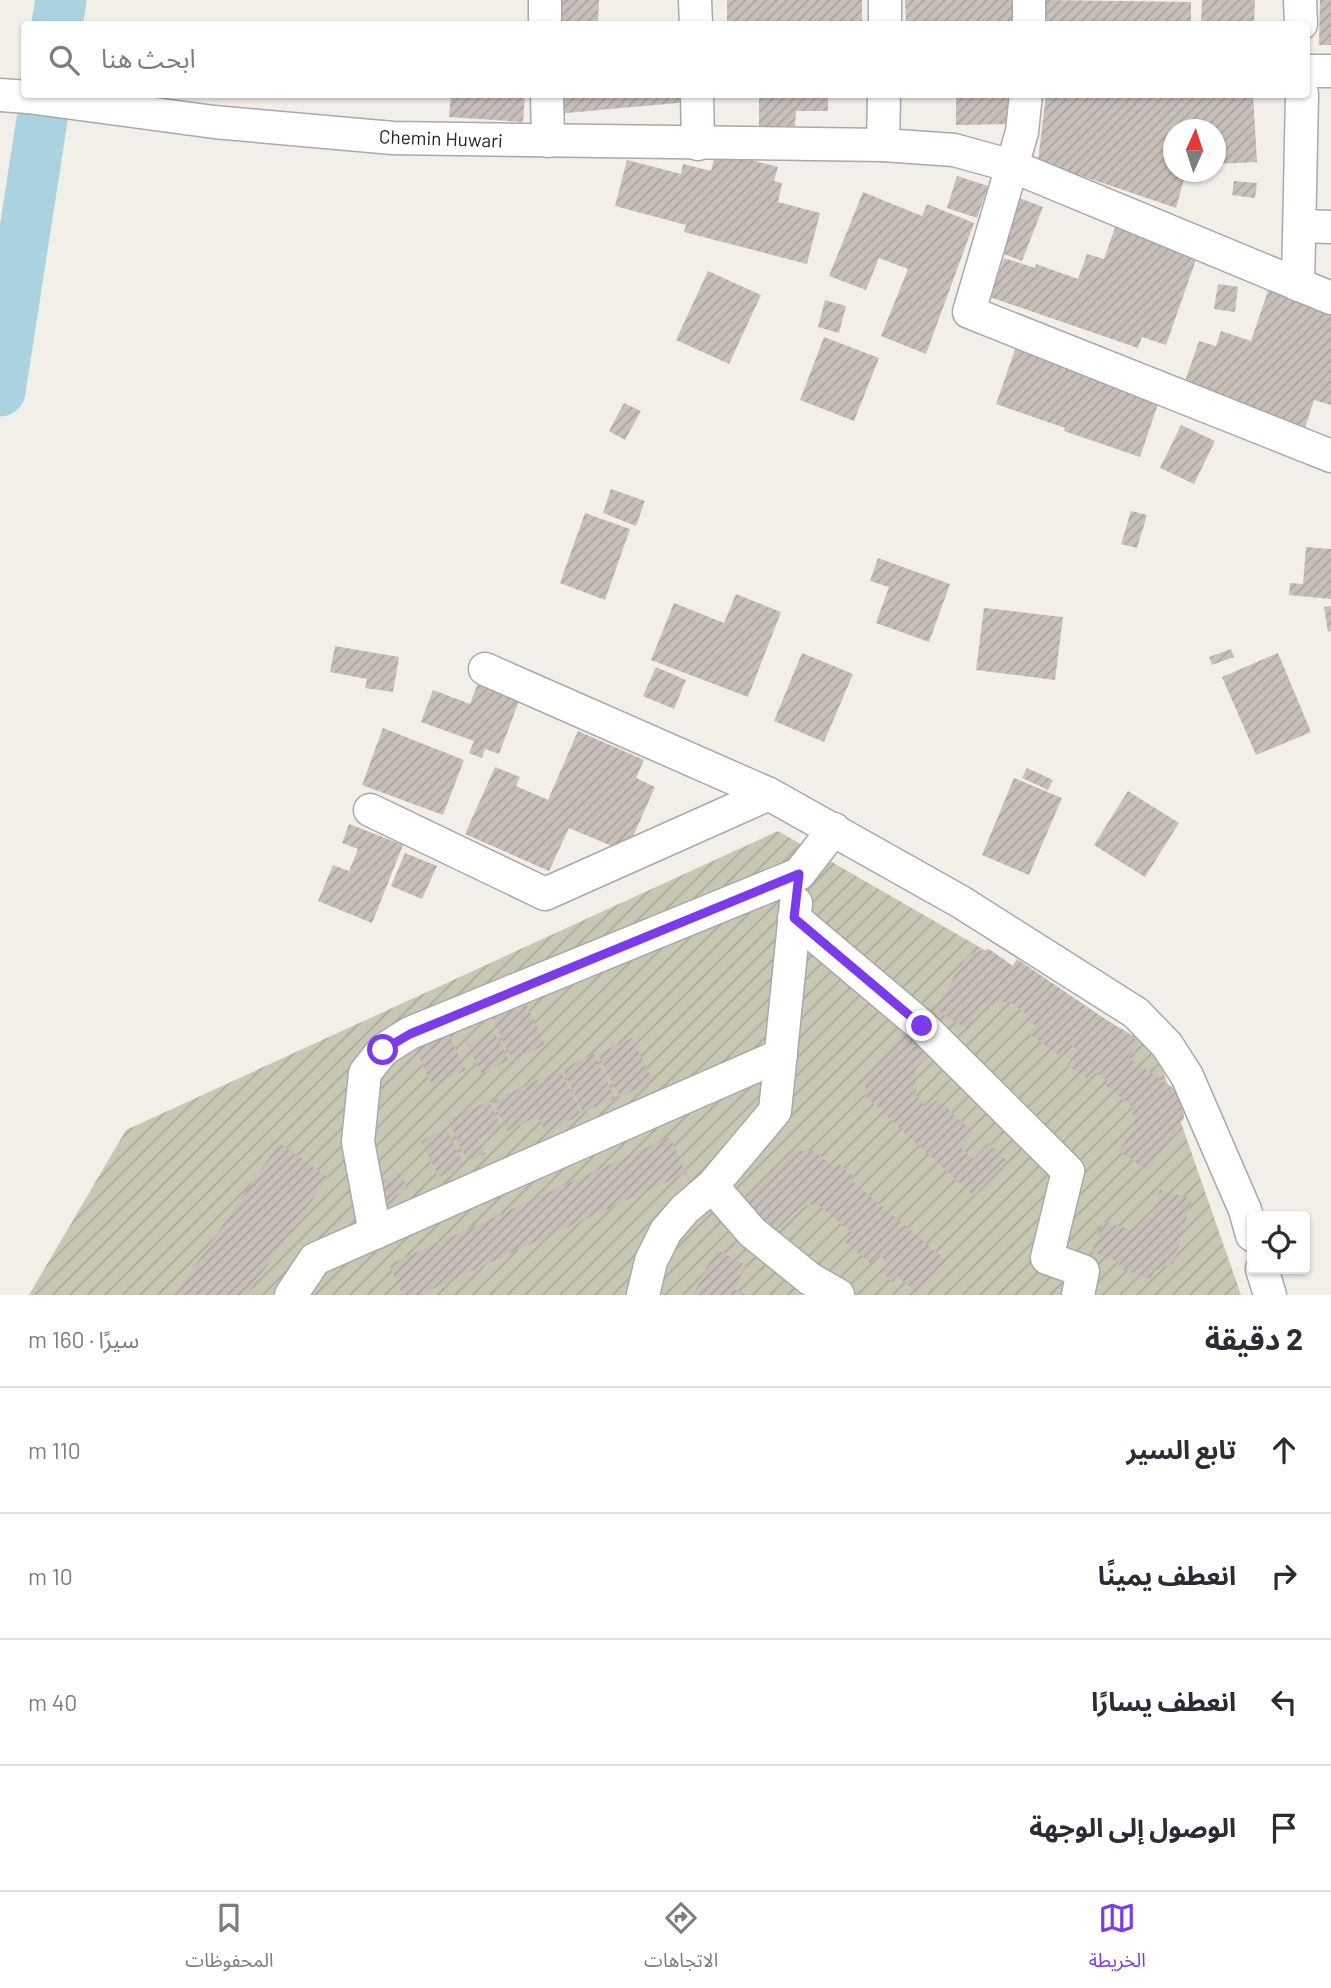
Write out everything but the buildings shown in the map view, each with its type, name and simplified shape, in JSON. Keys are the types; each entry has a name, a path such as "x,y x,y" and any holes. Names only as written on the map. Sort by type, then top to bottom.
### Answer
{"street":[{"path":"545,0 545,21"},
{"path":"695,0 696,21"},
{"path":"885,0 885,21"},
{"path":"1029,0 1029,21"},
{"path":"1300,0 1301,21"},
{"path":"1310,71 1331,71"},
{"name":"Chemin Huwari","path":"0,95 21,96"},
{"name":"Chemin Huwari","path":"35,98 214,122 393,138 883,145 954,150 1012,166 1331,298"},
{"path":"547,98 548,141"},
{"path":"697,98 698,144"},
{"path":"883,145 884,98"},
{"path":"1026,98 1022,132 970,312 1331,456"},
{"path":"1298,285 1316,227 1302,98"},
{"path":"485,668 769,793 961,902 1136,1013 1167,1045 1187,1076 1247,1217"},
{"path":"370,810 545,894 769,793"},
{"path":"375,1233 358,1142 365,1073 383,1050 410,1034 799,874 834,829"},
{"path":"643,1295 651,1261 666,1231 685,1209 712,1186 775,1111 799,874"},
{"path":"794,918 922,1026 1068,1171 1047,1258 1083,1271 1078,1295"},
{"path":"291,1295 315,1259 781,1055"},
{"path":"712,1186 752,1232 810,1279 838,1295"},
{"path":"1264,1274 1270,1295"}],"shaded area":[{"path":"778,831 1155,1048 1241,1295 29,1295 126,1130"}],"waterway":[{"path":"58,21 61,0"},
{"path":"0,391 45,98"}],"route":[{"path":"383,1050 410,1034 799,874 794,918 922,1026"}]}
